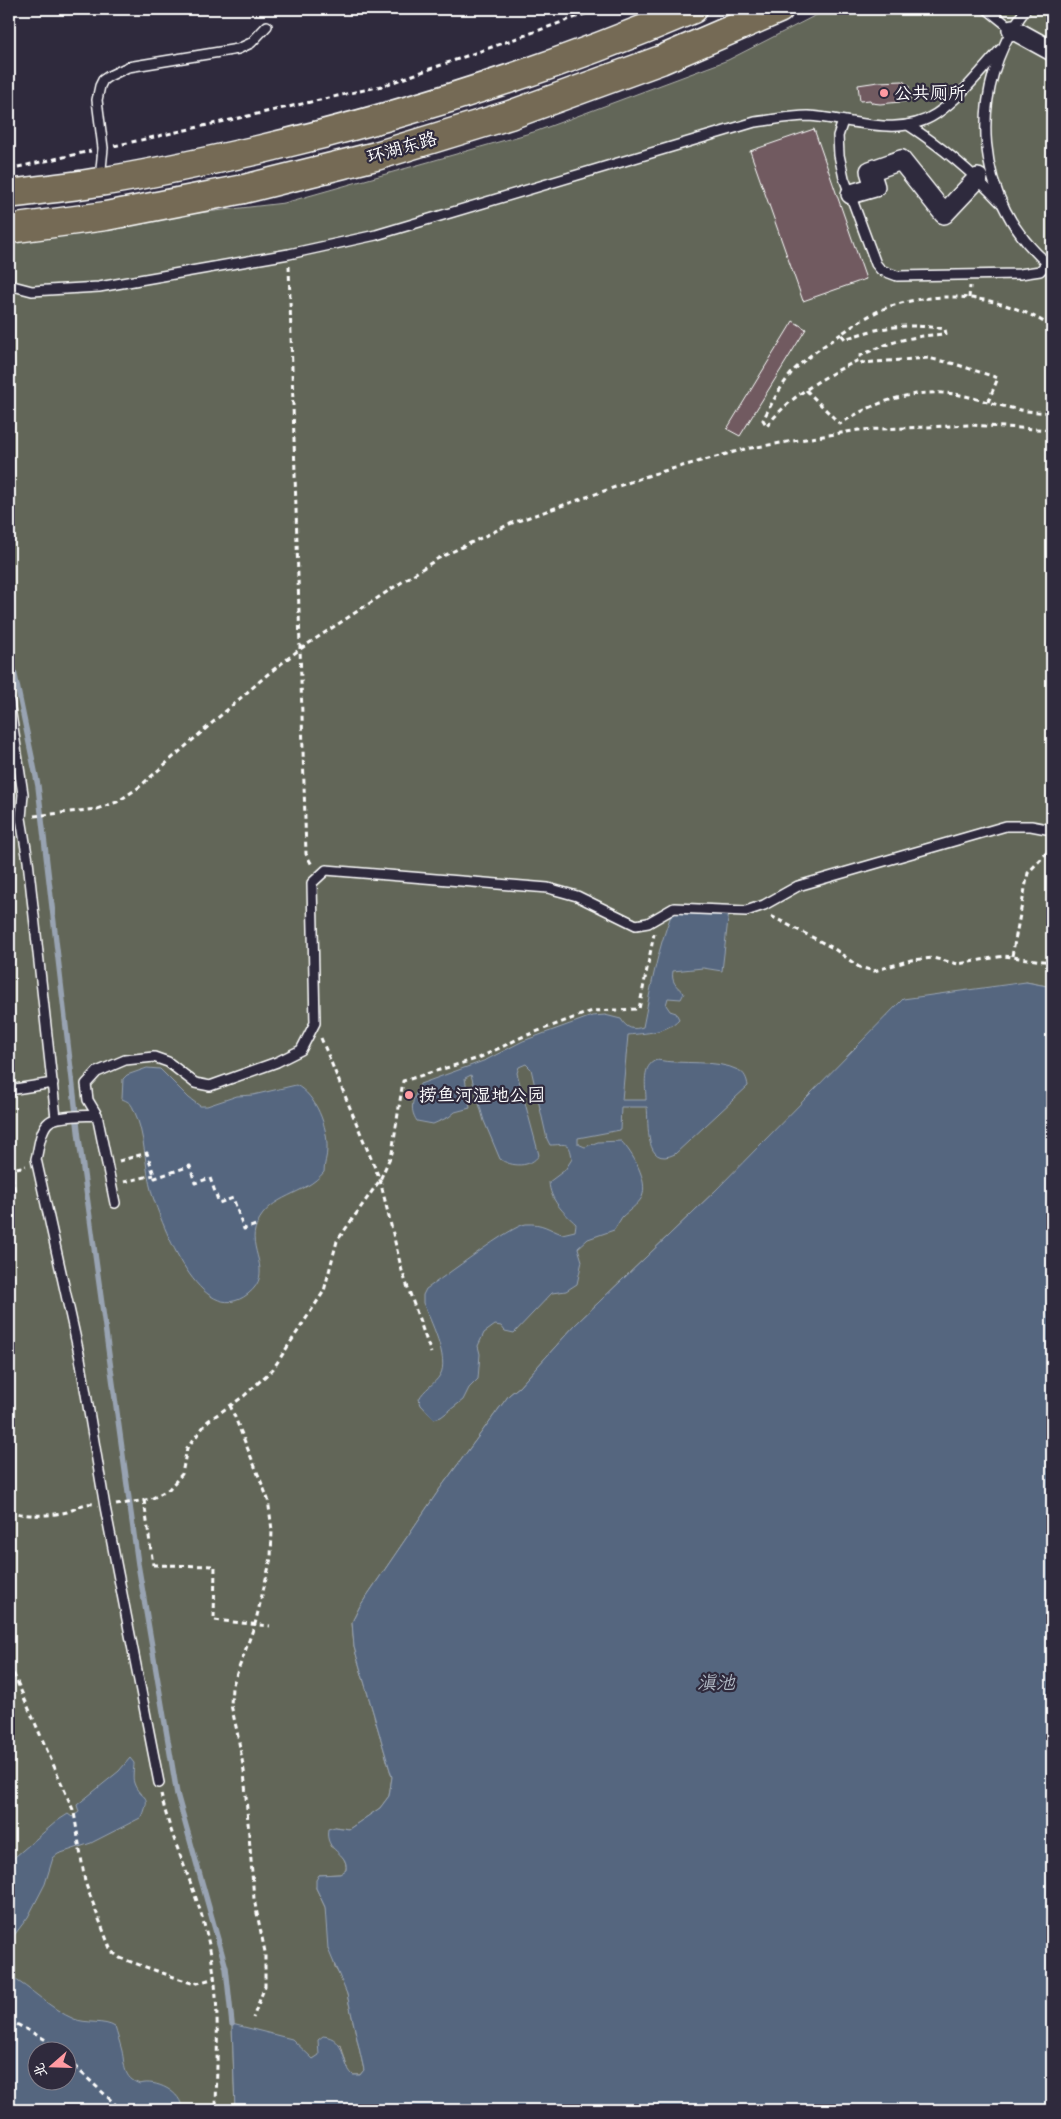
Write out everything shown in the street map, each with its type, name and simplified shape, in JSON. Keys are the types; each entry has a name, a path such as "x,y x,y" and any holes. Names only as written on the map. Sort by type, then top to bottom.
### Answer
{"main road":[{"name":"环湖东路","path":"9,194 100,182 190,165 350,128 501,83 651,27 693,9"},
{"name":"环湖东路","path":"9,228 106,216 235,191 376,156 519,112 661,60 779,9"}],"street":[{"path":"1012,29 1052,51"},
{"path":"851,194 875,187 870,170 901,160 944,214 978,178"}],"lane":[{"path":"987,9 1012,29"},
{"path":"1004,206 989,162 985,116 991,78 1001,49 1026,9"},
{"path":"100,182 103,148 97,100 100,86 109,76 128,67 238,49 251,44 267,26"},
{"path":"9,285 32,291 99,287 289,254 376,235 755,122 808,116 880,126 908,125 935,115 959,95 1001,49"},
{"path":"843,121 838,136 838,155 873,257 881,270 887,274 897,276 1020,274 1040,271 1050,265 1020,232 1004,206 978,178 950,154 908,125"},
{"path":"9,702 23,794 21,818 28,861 56,1118"},
{"path":"115,1203 88,1100 86,1084 97,1072 125,1060 154,1056 168,1062 195,1083 210,1086 277,1062 301,1050 315,1022 312,882 326,870 548,888 577,896 636,925 648,923 674,908 746,911 798,886 1006,826 1031,826 1052,830"},
{"path":"9,1090 52,1083"},
{"path":"93,1116 56,1118 49,1122 42,1134 36,1159 80,1358 104,1507 159,1784"}],"path":[{"path":"9,170 382,86 599,9"},
{"path":"289,254 306,854 318,877"},
{"path":"841,334 846,339 887,326 926,326 945,329 946,334 927,335 886,343 860,356 861,359 839,369 793,399 767,426 762,420 781,387 795,370 816,351 864,318 890,307 912,301 937,298 992,300 1016,308 1052,327"},
{"path":"861,359 862,363 928,358 963,366 998,378 988,402"},
{"path":"806,390 840,424 877,403 908,396 941,392 1011,409 1052,412"},
{"path":"26,817 97,810 117,802 138,788 268,674 300,649 437,559 512,523 652,474 745,449 859,430 971,425 1052,430"},
{"path":"1012,956 1028,873 1052,847"},
{"path":"754,908 826,944 859,966 874,970 912,960 933,958 958,964 1004,956 1052,962"},
{"path":"114,1506 151,1499 169,1489 182,1474 187,1448 208,1421 244,1396 273,1369 324,1291 337,1242 380,1180 392,1153 403,1081 479,1058 522,1038 592,1011 639,1009 654,934 648,923"},
{"path":"315,1022 380,1180 402,1271 431,1353"},
{"path":"136,1157 147,1153 155,1178 190,1166 195,1183 210,1178 219,1203 233,1198 244,1229 259,1224"},
{"path":"9,1194 15,1193 11,1169 27,1166"},
{"path":"111,1184 143,1179 154,1175"},
{"path":"230,1405 268,1500 272,1530 271,1558 256,1624 232,1687 231,1705 244,1771 254,1899 264,1952 265,1986 253,2018"},
{"path":"142,1501 153,1565 215,1566 214,1620 270,1626"},
{"path":"9,1511 23,1516 67,1512 88,1503 104,1507"},
{"path":"9,1666 12,1668 74,1812 85,1882 101,1920 111,1951 120,1958 194,1984 215,1978"},
{"path":"159,1784 164,1805 207,1934 215,1978 218,2004 216,2110"},
{"path":"9,2020 48,2042"},
{"path":"78,2069 115,2104 118,2110"}],"green space":[{"name":"捞鱼河湿地公园","path":"828,9 1052,9 1052,987 1026,982 715,1191 575,1325 519,1387 509,1395 439,1490 360,1606 352,1622 354,1647 392,1777 389,1796 380,1808 349,1829 335,1827 330,1846 340,1853 344,1859 346,1871 340,1874 319,1875 316,1888 325,1907 335,1968 343,1980 347,1994 364,2070 360,2075 353,2075 348,2071 341,2045 313,2059 232,2024 235,2110 97,2110 78,2092 78,2042 28,2042 28,2045 9,2032 9,235 284,203 537,131 728,60"}],"water":[{"path":"679,909 729,911 722,971 703,968 673,971 675,984 684,993 681,999 668,998 666,1005 670,1011 676,1013 679,1019 662,1030 628,1035 622,1100 646,1100 646,1071 657,1060 719,1064 742,1073 748,1086 675,1154 665,1157 658,1155 653,1150 650,1143 647,1107 621,1107 620,1130 578,1138 578,1144 585,1147 598,1142 621,1141 630,1152 641,1175 644,1190 642,1197 622,1217 614,1230 588,1239 578,1248 582,1261 577,1284 566,1291 552,1293 514,1333 505,1331 501,1326 495,1325 484,1333 478,1346 480,1354 478,1379 469,1388 463,1400 441,1417 434,1419 421,1405 419,1399 440,1375 443,1360 438,1339 423,1303 423,1295 426,1289 493,1242 518,1227 526,1224 537,1224 562,1234 575,1231 576,1224 555,1200 549,1182 565,1170 572,1159 570,1149 563,1144 550,1145 531,1069 526,1064 519,1067 517,1073 539,1155 531,1162 521,1165 510,1164 500,1159 484,1121 471,1075 465,1078 470,1108 455,1112 449,1117 433,1124 417,1121 414,1116 412,1107 420,1084 486,1060 523,1041 592,1016 605,1015 621,1019 630,1028 643,1027 662,941 672,913"},
{"name":"滇池","path":"1026,982 1052,987 1052,2110 235,2110 232,2024 292,2039 313,2059 319,2055 318,2040 323,2036 331,2038 340,2046 346,2064 353,2075 360,2075 364,2070 347,1994 328,1949 325,1907 316,1888 316,1880 319,1875 340,1874 346,1870 344,1859 330,1843 328,1829 335,1827 349,1829 380,1808 389,1796 392,1777 354,1647 352,1622 360,1606 439,1490 509,1395 519,1387 575,1325 715,1191 903,999"},
{"path":"147,1068 160,1069 189,1098 200,1106 207,1106 237,1096 253,1095 296,1085 315,1104 323,1122 327,1140 324,1172 316,1180 279,1201 263,1214 254,1233 260,1277 256,1286 248,1294 231,1302 215,1298 200,1287 174,1249 157,1208 149,1183 143,1139 137,1118 131,1105 122,1099 123,1079 127,1075"},
{"path":"130,1758 134,1763 134,1783 146,1800 142,1817 91,1843 58,1854 53,1858 45,1884 28,1917 9,1942 9,1862 57,1821 68,1814 72,1817 79,1812 77,1805 119,1771"},
{"path":"9,1976 65,2015 74,2019 115,2027 126,2071 130,2078 140,2084 153,2083 167,2088 178,2098 182,2110 9,2110"}],"building":[{"name":"公共厕所","path":"903,81 909,86 910,101 880,104 872,103 870,100 860,101 858,85"},
{"path":"814,129 866,279 803,301 750,151"},
{"path":"793,321 806,329 740,436 727,429"}],"waterway":[{"path":"9,647 38,786 79,1139 138,1564 177,1794 226,1968 232,2024"}],"place":[{"name":"公共厕所","path":"884,93"},
{"name":"捞鱼河湿地公园","path":"409,1095"}]}
